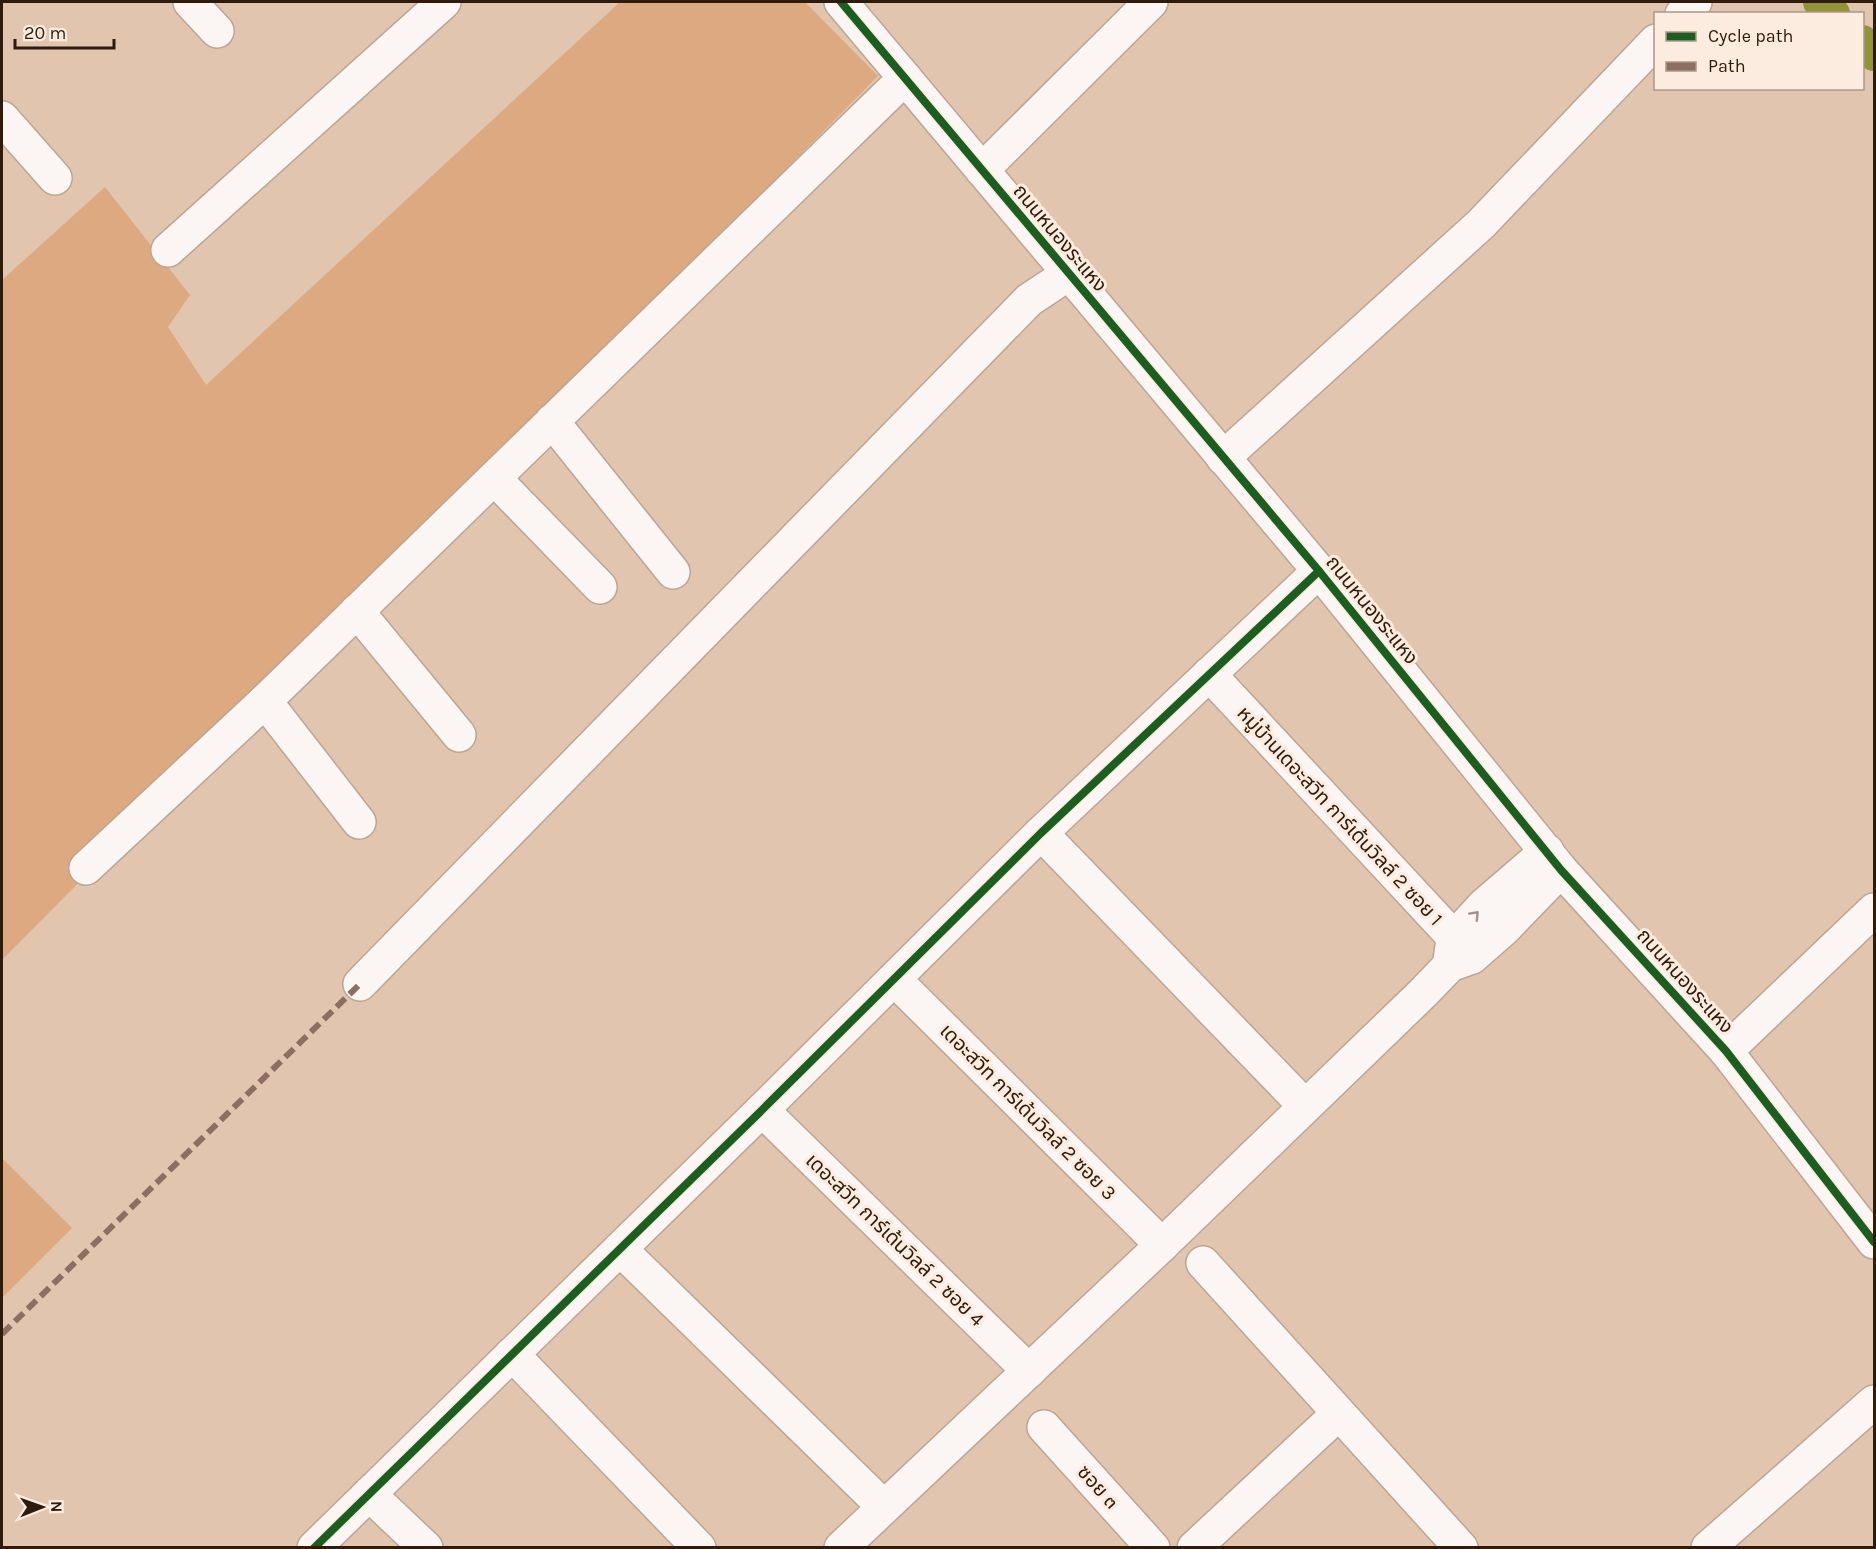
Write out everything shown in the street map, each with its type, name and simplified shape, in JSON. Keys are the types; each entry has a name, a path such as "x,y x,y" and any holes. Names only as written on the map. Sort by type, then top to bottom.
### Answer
{"street":[{"path":"190,2 217,31"},
{"path":"168,250 444,2"},
{"name":"ถนนหนองระแหง","path":"841,2 1319,571 1554,860 1726,1051 1875,1242"},
{"path":"982,170 1151,2"},
{"path":"1223,458 1481,224 1654,43"},
{"path":"86,868 265,701 905,78"},
{"path":"2,118 55,178"},
{"path":"360,984 1029,300 1068,274"},
{"path":"552,421 673,572"},
{"path":"494,478 600,587"},
{"path":"314,1548 762,1110 1041,833 1319,571"},
{"path":"357,611 459,735"},
{"name":"หมู่บ้านเดอะสวีท การ์เด้นวิลล์ 2 ซอย 1","path":"1209,674 1458,954"},
{"path":"265,701 359,822"},
{"path":"1041,833 1305,1106"},
{"path":"841,1548 1162,1245 1458,954 1504,929 1554,860"},
{"path":"1726,1051 1875,910"},
{"name":"เดอะสวีท การ์เด้นวิลล์ 2 ซอย 3","path":"894,979 1162,1245"},
{"name":"เดอะสวีท การ์เด้นวิลล์ 2 ซอย 4","path":"762,1110 1029,1371"},
{"path":"620,1249 884,1507"},
{"path":"1203,1263 1461,1548"},
{"path":"512,1354 699,1548"},
{"path":"1708,1548 1875,1402"},
{"path":"1194,1548 1338,1414"},
{"name":"ซอย ๓","path":"1044,1426 1153,1548"},
{"path":"369,1494 426,1548"}],"shaded area":[{"path":"620,2 805,2 878,76 2,960 2,280 105,187 190,295 168,327 206,385"},
{"path":"2,1158 72,1228 2,1298"}],"waterway":[{"path":"1820,2 1831,12"},
{"path":"1864,44 1874,54"}],"marked path":[{"path":"2,1334 360,984"}],"cycle path":[{"path":"841,2 1319,571 1561,870 1726,1051 1874,1242"},
{"path":"314,1548 762,1110 1041,833 1319,571"}]}
